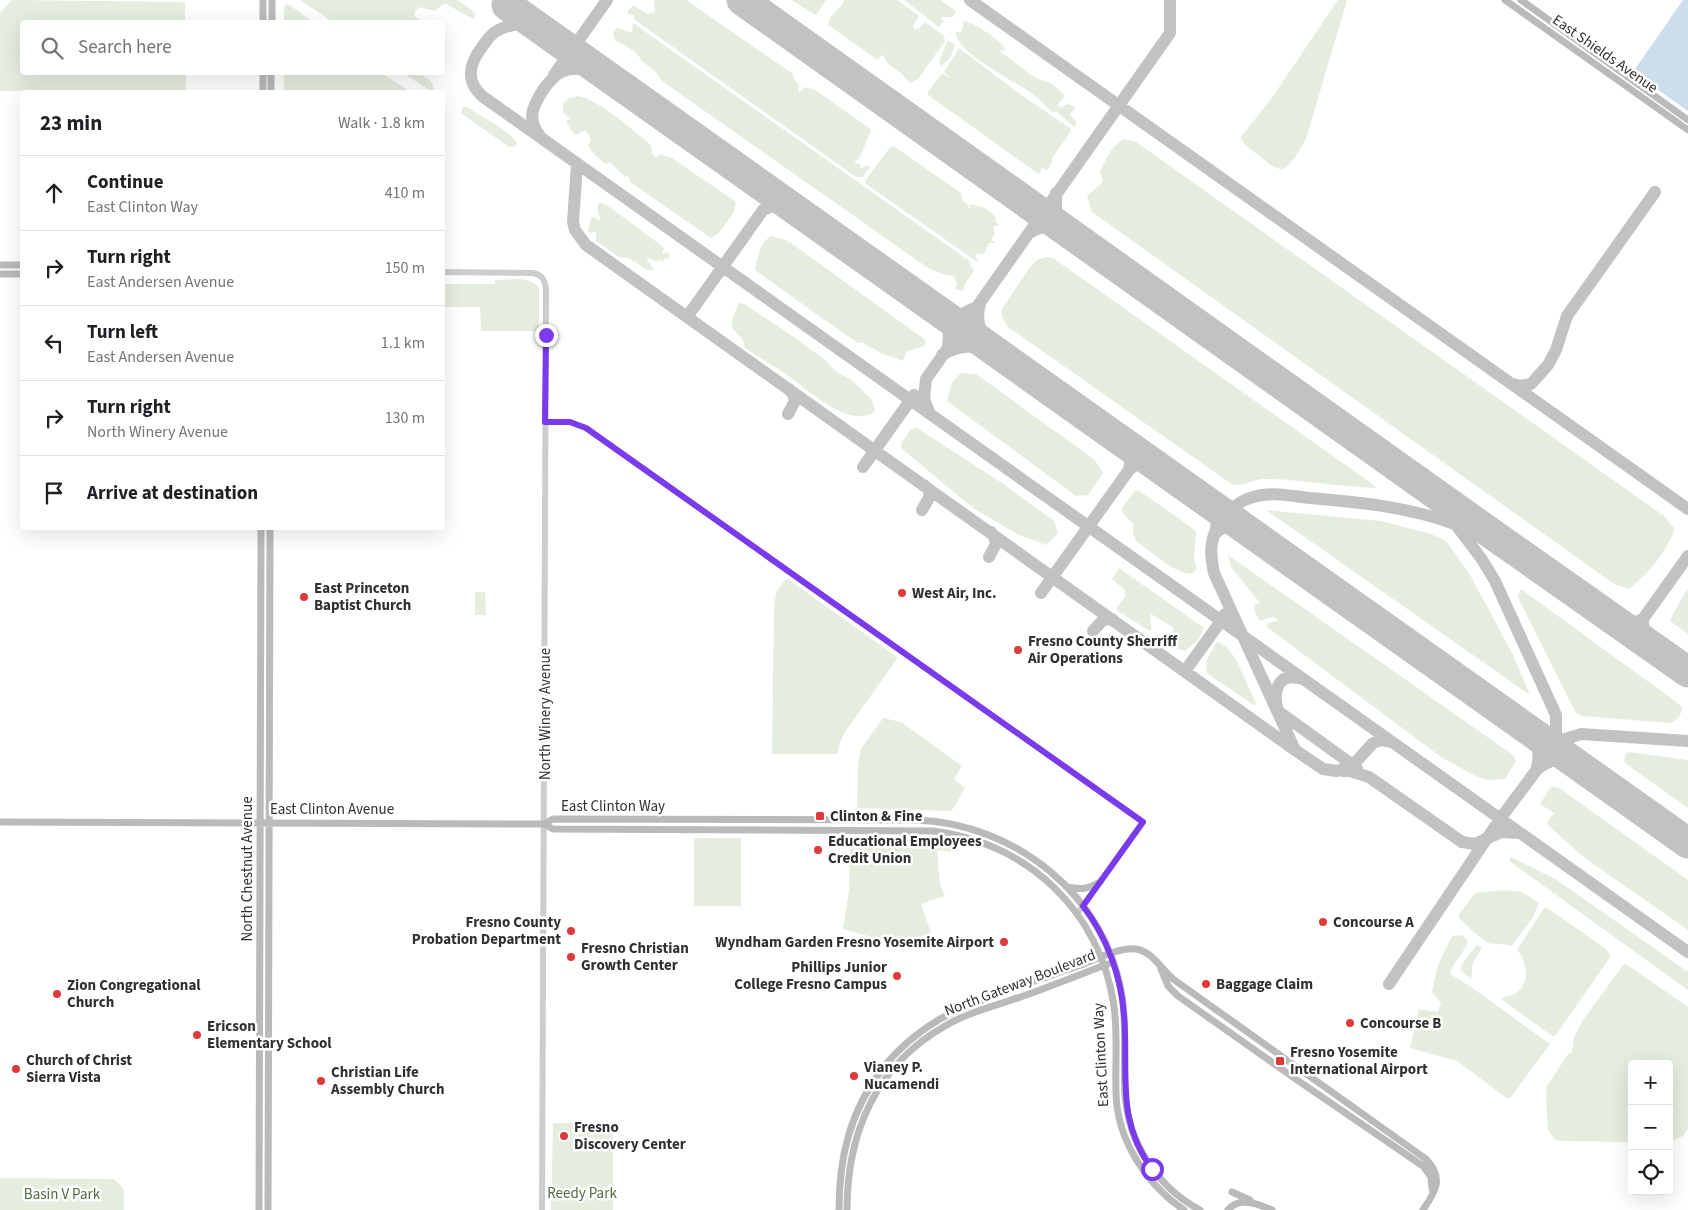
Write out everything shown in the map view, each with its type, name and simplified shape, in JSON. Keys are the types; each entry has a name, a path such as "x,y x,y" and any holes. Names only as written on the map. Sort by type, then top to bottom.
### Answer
{"main road":[{"path":"263,0 263,20"},
{"path":"272,0 272,20"},
{"name":"East Shields Avenue","path":"1505,0 1688,130"},
{"name":"East Shields Avenue","path":"1521,0 1688,120"},
{"path":"263,75 263,90"},
{"path":"271,75 271,90"},
{"path":"0,265 20,265"},
{"path":"0,274 20,274"},
{"name":"North Chestnut Avenue","path":"259,1210 261,530"},
{"name":"North Chestnut Avenue","path":"268,1210 270,530"},
{"name":"East Clinton Way","path":"1184,1210 1159,1189 1139,1164 1126,1139 1118,1111 1116,1094 1115,1012 1110,986 1101,957 1078,914 1054,888 1023,862 994,847 959,835 933,831 552,829 544,824 553,819 926,821 968,828 1009,843 1043,865 1067,887 1083,906 1100,932 1113,962 1120,986 1124,1013 1127,1108 1134,1135 1147,1160 1169,1188 1200,1210"},
{"name":"East Clinton Avenue","path":"0,822 544,824"},
{"path":"959,835 972,832 1009,843"},
{"path":"1067,887 1082,890 1100,882"},
{"name":"North Gateway Boulevard","path":"839,1210 840,1169 844,1146 857,1111 875,1079 898,1051 941,1018 974,1003 1101,957 1136,949 1145,952 1173,979 1426,1159 1433,1168 1437,1179 1435,1191 1423,1210"},
{"name":"North Gateway Boulevard","path":"847,1210 848,1178 856,1135 870,1103 898,1064 922,1041 946,1026 977,1011 1026,995 1113,962"},
{"path":"1159,965 1163,978 1178,996 1319,1096 1423,1166 1431,1177 1430,1199"},
{"path":"1319,1096 1325,1088"},
{"path":"1118,1111 1124,1118 1137,1151 1147,1160"},
{"path":"1232,1192 1272,1210"},
{"path":"1228,1210 1233,1204 1242,1201 1263,1206"}],"street":[{"name":"North Winery Avenue","path":"445,272 529,272 538,274 543,278 546,290 542,1210"},
{"path":"545,422 570,422 586,428 1143,822 1078,914"},
{"path":"974,1003 977,1011"}],"green space":[{"path":"12,0 185,2 185,20 20,20 20,75 186,75 186,90 0,91 0,13"},
{"path":"300,0 457,0 476,15 473,19 446,4 435,11 420,7 415,11 414,16 421,20 330,20"},
{"path":"654,0 686,0 793,74 794,80 799,85 798,90 800,92 805,87 815,90 868,127 871,130 870,133 859,159 855,161 855,163 860,164 861,169 868,165 870,167 863,177 856,177 635,20 634,15 628,14 633,5 648,14 655,12"},
{"path":"791,0 826,0 816,15"},
{"path":"843,0 897,0 919,16 913,26 914,29 918,29 925,22 944,36 945,41 918,79 911,83 889,65 884,56 881,55 878,60 828,25 832,15 844,2"},
{"path":"904,0 940,0 956,11 953,17 940,17 944,21 939,27"},
{"path":"1338,0 1347,0 1306,139 1288,165 1281,169 1276,168 1244,144 1240,138 1271,99"},
{"path":"286,4 291,6 310,20 284,20 284,7"},
{"path":"963,21 973,24 993,36 1005,49 1003,52 1001,50 1000,52 1038,79 1052,84 1064,95 1057,105 1061,108 1067,104 1075,107 1070,114 1076,125 1074,127 1056,111 1053,113 1031,92 985,64 964,48 958,40 956,32 961,32"},
{"path":"633,23 968,260 974,271 965,284 963,291 955,289 957,284 954,276 942,274 928,268 662,81 656,72 642,61 635,51 615,41 613,34 616,28 632,32"},
{"path":"947,41 955,46 950,58 941,66 939,63"},
{"path":"959,48 1017,92 1070,128 1071,131 1052,158 1048,170 1042,168 1040,173 1037,173 928,95 928,92 942,73 951,79 944,72"},
{"path":"284,75 384,75 408,90 284,90"},
{"path":"406,75 424,76 431,82 433,87 434,90 429,90"},
{"path":"579,96 597,104 626,124 651,145 652,154 656,157 661,154 672,158 736,202 734,212 719,233 711,238 630,182 628,175 625,177 610,162 606,164 595,155 588,145 591,139 585,130 576,135 566,121 570,119 563,112 563,104 569,98"},
{"path":"463,107 467,107 501,128 517,143 516,146 509,147 461,113"},
{"path":"1124,139 1136,142 1664,516 1675,529 1667,546 1656,562 1629,589 1614,584 1092,212 1087,196 1103,182 1100,172 1104,163 1112,149"},
{"path":"891,146 961,193 962,199 968,205 968,209 970,205 981,206 996,218 995,221 999,225 993,228 995,233 991,241 994,241 994,243 989,243 984,254 975,254 979,263 866,184 865,181"},
{"path":"599,203 611,208 662,246 664,248 662,254 666,252 669,254 669,259 665,258 663,262 657,259 659,263 646,257 654,270 648,270 628,258 619,257 596,241 596,231 591,233 588,231 591,218 601,219 598,211"},
{"path":"772,236 788,241 923,338 926,342 924,346 906,352 903,361 883,354 861,342 858,343 755,270 762,246"},
{"path":"1046,257 1053,258 1376,488 1277,479 1259,479 1238,485 1230,483 1008,327 1002,317 1002,309 1030,267 1037,260"},
{"path":"495,280 525,280 530,281 539,288 539,331 481,331 480,307 445,307 445,284 495,284"},
{"path":"739,303 744,304 791,335 825,360 835,371 853,381 872,400 875,411 865,416 854,416 842,412 817,398 787,375 745,348 743,340 732,328 732,320"},
{"path":"961,373 976,374 1095,460 1103,473 1088,495 1076,496 947,401 952,382"},
{"path":"917,428 1002,483 1054,521 1058,534 1046,545 1017,534 973,508 901,448 902,442 911,429"},
{"path":"1138,490 1196,532 1194,560 1197,569 1192,574 1184,573 1171,567 1136,541 1133,533 1133,524 1122,512 1122,508 1135,491"},
{"path":"1266,510 1381,521 1431,534 1446,541 1469,573 1512,653 1530,695"},
{"path":"1228,555 1513,755 1516,761 1505,779 1488,780 1477,777 1441,757 1267,627 1267,624 1279,620 1273,617 1260,621 1255,613 1254,605 1260,603 1231,567"},
{"path":"1119,568 1204,628 1198,640 1185,651 1176,648 1170,640 1174,628 1151,614 1151,630 1148,630 1118,611 1116,608 1125,597 1125,590 1112,579"},
{"path":"788,579 897,657 845,732 837,754 772,754 774,604 777,591 785,580"},
{"path":"1688,588 1688,634 1670,621"},
{"path":"1521,589 1679,704 1682,708 1678,718 1669,723 1583,716 1576,713 1518,597"},
{"path":"475,592 485,592 486,615 475,615"},
{"path":"1218,642 1227,647 1237,661 1256,704 1254,705 1208,674 1206,670 1207,662"},
{"path":"883,718 901,722 962,766 954,779 965,788 953,809 950,811 857,807 858,764 861,749"},
{"path":"1629,752 1688,760 1688,808 1626,764 1624,761 1626,754"},
{"path":"1550,788 1559,788 1688,880 1688,930 1582,856 1548,825 1547,822 1554,813 1540,804"},
{"path":"694,838 741,838 741,906 694,906"},
{"path":"853,838 923,838 953,842 951,852 937,850 940,884 945,896 921,904 931,933 906,941 903,946 843,929 849,890 850,841"},
{"path":"1511,857 1557,880 1688,972 1688,990 1512,863 1509,859"},
{"path":"1504,890 1522,892 1539,903 1533,917 1512,946 1488,943 1458,916 1475,893"},
{"path":"1544,908 1547,908 1605,948 1611,956 1555,1036 1552,1036 1501,999 1516,993 1524,984 1526,978 1525,966 1517,950"},
{"path":"1462,935 1468,941 1450,974 1550,1044 1508,1099 1457,1061 1410,1048 1419,1009 1438,1012 1441,1003 1432,992 1438,965 1452,936"},
{"path":"1477,945 1482,948 1473,962 1471,979 1460,970 1462,964"},
{"path":"1624,964 1688,1007 1688,1129 1683,1136 1673,1140 1673,1060 1628,1060 1628,1142 1559,1141 1554,1139 1548,1130 1547,1086 1568,1054 1572,1052 1574,1037 1583,1020"},
{"name":"Reedy Park","path":"553,1123 613,1123 613,1210 551,1210"},
{"name":"Basin V Park","path":"0,1178 114,1179 124,1189 124,1210 0,1210"}],"water":[{"path":"1683,0 1688,0 1688,111 1633,72"}],"taxiway":[{"path":"554,75 607,0"},
{"path":"970,0 1688,509"},
{"path":"930,414 924,399 926,379 1170,33 1170,0"},
{"path":"533,24 513,25 499,30 491,35 482,47 474,60 471,72 473,84 482,96 1688,952"},
{"path":"540,136 533,124 532,113 539,96 554,77 563,71 574,69 589,70 605,75"},
{"path":"577,164 573,222 575,230 586,245 1295,750 1323,769 1337,771 1353,765 1373,743 1381,740 1392,742"},
{"path":"1513,384 1519,386 1531,384 1548,365 1556,350 1567,316 1655,192"},
{"path":"1056,193 1056,212 1064,229"},
{"path":"687,317 763,210 775,205 791,207"},
{"path":"1028,234 1036,229 1045,227 1064,229"},
{"path":"980,304 978,316 980,328 992,350"},
{"path":"940,313 958,316 972,309"},
{"path":"940,313 948,329 948,347"},
{"path":"942,355 954,349 967,347 992,350"},
{"path":"788,414 795,401 789,389"},
{"path":"863,467 914,395"},
{"path":"1124,443 1131,458 1129,470"},
{"path":"1041,593 1129,470 1142,464 1156,466"},
{"path":"1412,478 1456,525 1481,558 1495,581 1556,715 1556,736 1553,748"},
{"path":"922,510 930,496 928,489 924,485"},
{"path":"1295,750 1214,573 1211,550 1214,535 1221,521 1232,508 1253,497 1274,494 1383,506 1419,513 1455,524 1521,554"},
{"path":"1211,505 1217,518 1216,530"},
{"path":"1216,533 1227,527 1247,530"},
{"path":"989,557 996,544 991,532"},
{"path":"1616,621 1631,624 1643,619 1688,556"},
{"path":"1185,671 1225,614"},
{"path":"1093,631 1103,620 1112,619"},
{"path":"1643,619 1643,633 1648,644"},
{"path":"1303,679 1288,678 1279,684 1276,696 1278,711 1357,768"},
{"path":"1520,724 1536,742 1538,748 1537,767"},
{"path":"1389,984 1500,819 1553,748 1562,740 1581,734 1688,741"},
{"path":"1539,768 1551,761 1564,761 1589,773"},
{"path":"1343,771 1350,771 1369,777 1462,842 1475,844 1501,832 1520,833"}],"runway":[{"path":"742,0 1688,672"},
{"path":"507,5 1688,843"}],"place":[{"name":"West Air, Inc.","path":"902,593"},
{"name":"East Princeton Baptist Church","path":"304,597"},
{"name":"Fresno County Sherriff Air Operations","path":"1018,650"},
{"name":"Clinton & Fine","path":"820,816"},
{"name":"Educational Employees Credit Union","path":"818,850"},
{"name":"Concourse A","path":"1323,922"},
{"name":"Fresno County Probation Department","path":"571,931"},
{"name":"Wyndham Garden Fresno Yosemite Airport","path":"1004,942"},
{"name":"Fresno Christian Growth Center","path":"571,957"},
{"name":"Phillips Junior College Fresno Campus","path":"897,976"},
{"name":"Baggage Claim","path":"1206,984"},
{"name":"Zion Congregational Church","path":"57,994"},
{"name":"Concourse B","path":"1350,1023"},
{"name":"Ericson Elementary School","path":"197,1035"},
{"name":"Fresno Yosemite International Airport","path":"1280,1061"},
{"name":"Church of Christ Sierra Vista","path":"16,1069"},
{"name":"Vianey P. Nucamendi","path":"854,1076"},
{"name":"Christian Life Assembly Church","path":"321,1081"},
{"name":"Fresno Discovery Center","path":"564,1136"}],"route":[{"path":"546,335 545,422 570,422 586,428 1143,822 1083,906 1100,932 1118,979 1125,1021 1125,1094 1127,1108 1134,1135 1152,1169"}]}
